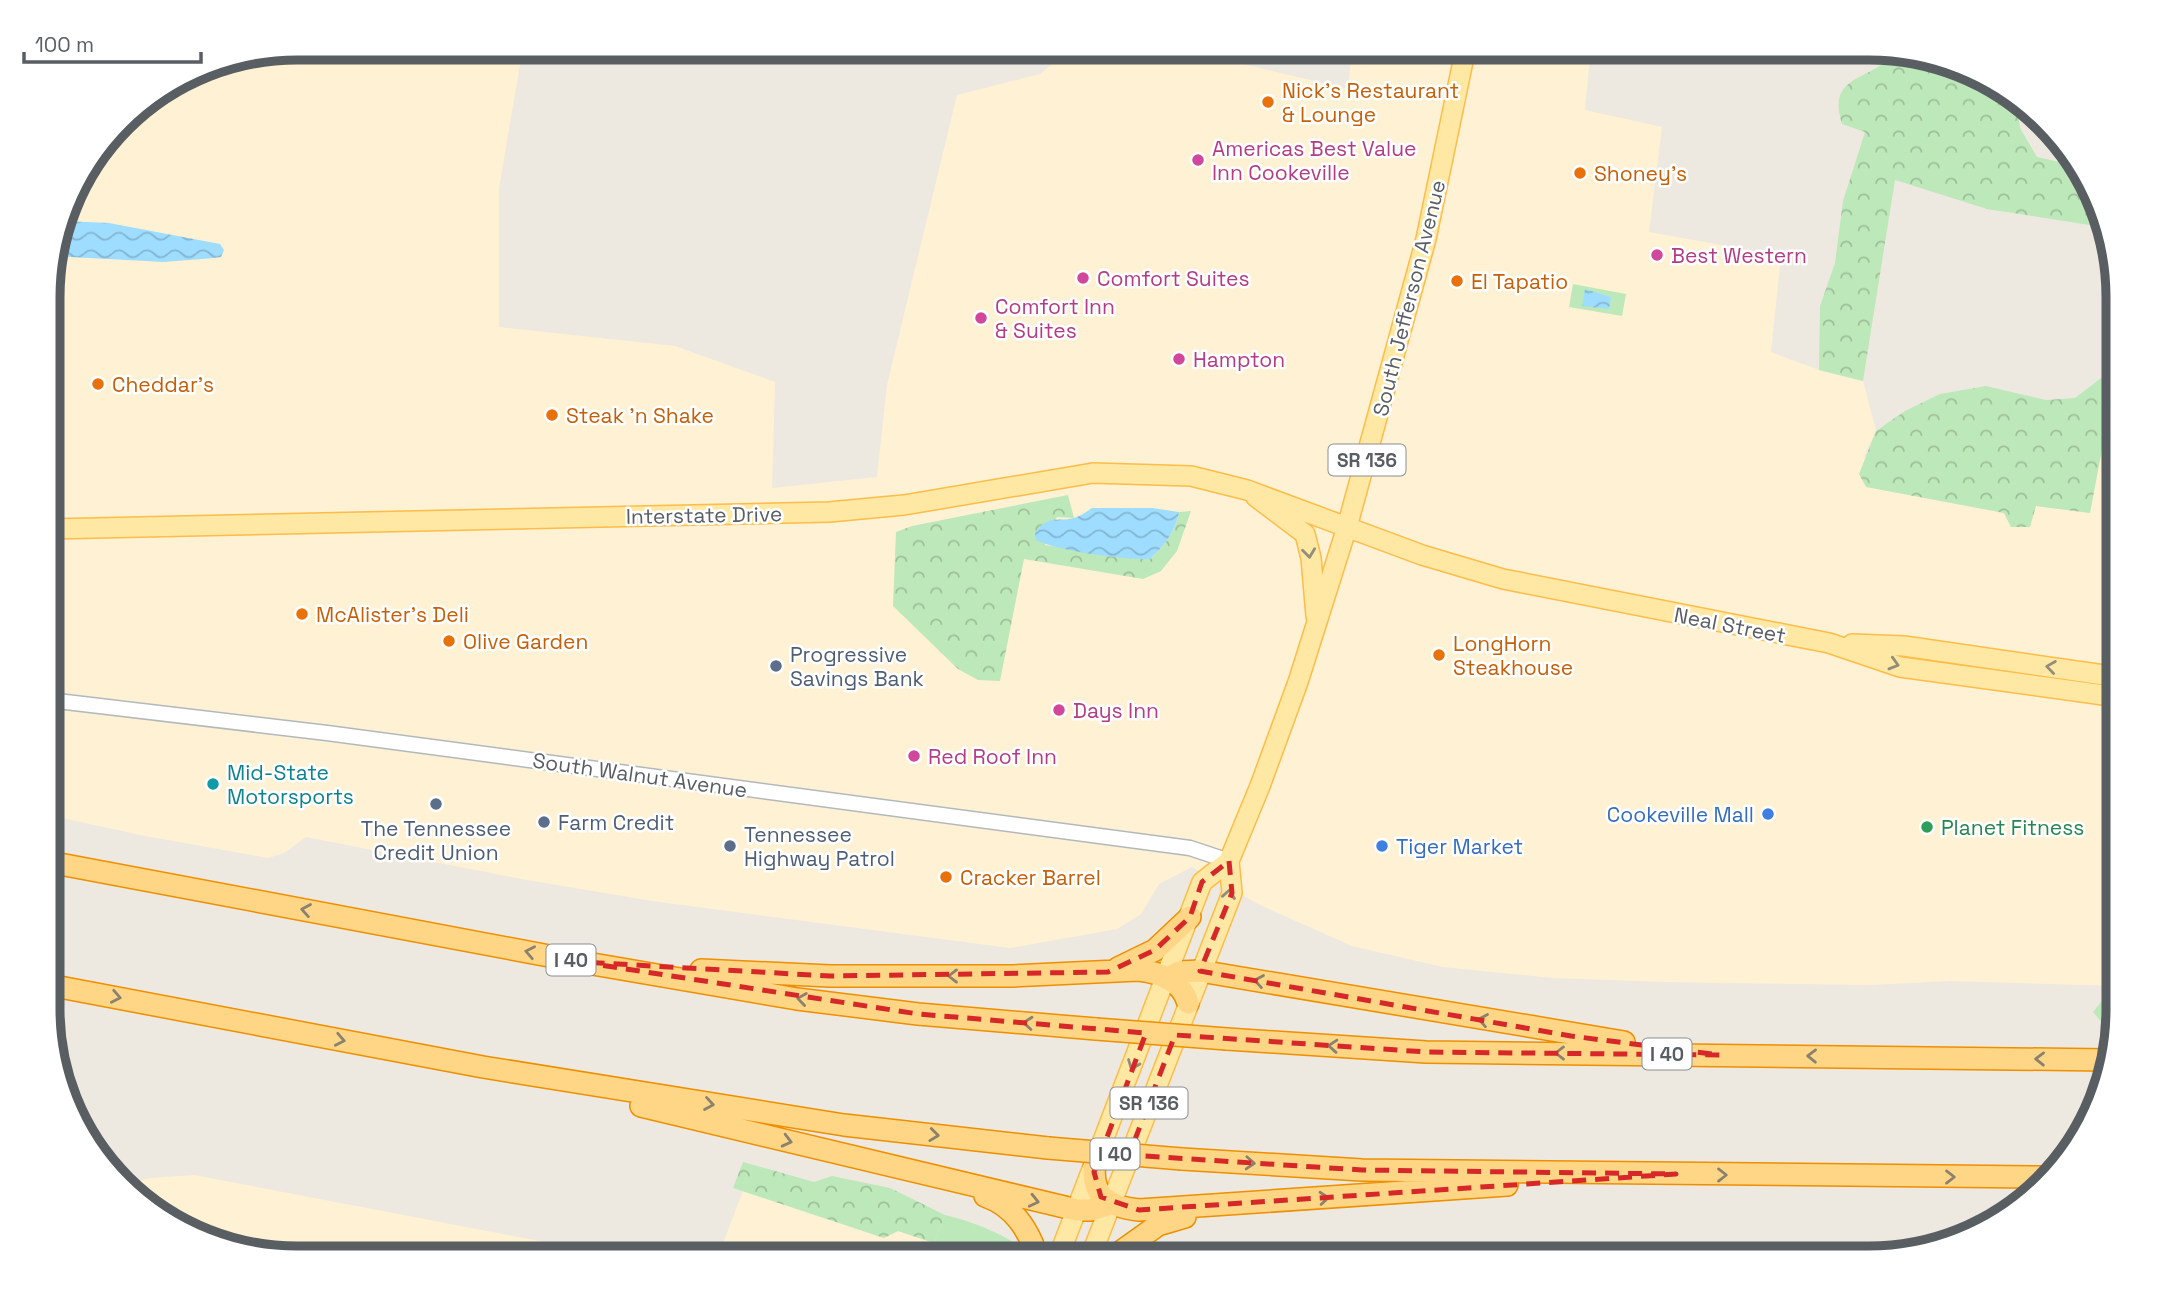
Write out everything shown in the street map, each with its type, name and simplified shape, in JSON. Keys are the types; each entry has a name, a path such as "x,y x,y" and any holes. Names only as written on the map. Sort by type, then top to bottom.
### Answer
{"highway":[{"name":"I 40","path":"60,864 580,962 810,1000 918,1014 1426,1052 2101,1059"},
{"path":"1108,972 1155,950 1190,917"},
{"path":"580,962 830,976 1145,970 1180,985 1188,1003"},
{"path":"1167,979 1179,972 1200,971 1572,1036 1720,1055"},
{"name":"I 40","path":"60,987 483,1068 844,1125 1048,1148 1362,1170 2036,1178"},
{"path":"483,1068 943,1181 1077,1210 1091,1210 1111,1204"},
{"path":"1095,1163 1096,1187 1101,1197 1111,1204 1152,1211 1676,1174"},
{"path":"943,1181 997,1200 1021,1221 1032,1246"},
{"path":"1129,1246 1158,1225 1242,1204"}],"main road":[{"name":"South Jefferson Avenue","path":"1063,1246 1202,882 1228,861 1278,738 1347,527 1426,239 1463,60"},
{"name":"Interstate Drive","path":"60,529 842,512 904,505 1056,477 1129,472 1191,476 1247,490 1347,527"},
{"path":"1247,490 1305,534 1311,558 1317,622"},
{"name":"Neal Street","path":"1347,527 1422,555 1503,579 1829,643 1900,667 2106,695"},
{"path":"1829,643 1904,646 2106,675"},
{"name":"South Jefferson Avenue","path":"1095,1246 1232,893 1228,861"}],"street":[{"name":"South Walnut Avenue","path":"60,701 327,733 1190,848 1228,861"}],"highlighted area":[{"path":"1229,861 1232,893 1200,971 1571,1036 1720,1055 1426,1052 1175,1035 1129,1155 1362,1170 1676,1174 1139,1210 1101,1197 1094,1172 1146,1033 918,1014 581,962 830,976 1108,972 1155,950 1190,917 1202,882"}],"shaded area":[{"path":"297,60 521,60 499,188 499,327 675,346 775,382 772,488 877,477 887,385 957,95 1040,74 1057,60 1226,60 1348,89 1351,60 1590,60 1585,110 1662,127 1649,232 1781,256 1771,352 1819,370 1863,381 1876,431 1864,456 1985,508 2004,513 2011,527 2036,506 2090,513 2106,428 2106,986 1951,981 1870,985 1666,982 1553,978 1443,967 1352,946 1260,905 1192,867 1159,884 1141,914 1117,929 1010,948 652,901 306,837 284,853 268,858 60,817 62,266 68,235 78,206 91,178 118,140 140,118 178,91 235,68"},
{"path":"194,1175 566,1246 266,1244 235,1238 178,1215 134,1182 150,1178"},
{"path":"743,1191 884,1238 898,1231 944,1246 722,1246"}],"green space":[{"path":"1900,62 1931,68 1960,78 1988,91 2014,109 2018,113 2020,128 2037,157 2063,161 2075,178 2095,226 1987,209 1895,180 1863,381 1819,370 1820,306 1835,263 1843,201 1865,132 1842,124 1840,96 1845,87 1853,81 1884,63"},
{"path":"1573,284 1626,294 1622,316 1569,307"},
{"path":"2106,374 2106,428 2090,513 2036,506 2030,527 2011,527 2004,513 1866,487 1859,474 1876,431 1905,411 1940,394 1986,386 2046,400 2075,398"},
{"path":"1068,495 1074,518 1057,517 1045,545 1102,555 1150,559 1169,538 1179,512 1191,511 1177,551 1161,571 1143,579 1024,559 1000,681 978,680 958,669 893,606 896,532 912,526"},
{"path":"2106,996 2106,1027 2093,1012"},
{"path":"743,1162 814,1182 832,1176 890,1188 945,1215 934,1243 898,1231 884,1238 733,1188"},
{"path":"945,1215 980,1226 1019,1246 943,1246 934,1243"},
{"path":"1975,1215 1985,1215 1974,1222"}],"water":[{"path":"72,221 109,223 220,244 224,250 221,257 164,262 64,257"},
{"path":"1585,289 1611,297 1609,309 1582,306"},
{"path":"1092,508 1152,508 1179,512 1169,538 1150,559 1092,554 1059,548 1036,540 1035,533 1045,523 1077,517"}],"place":[{"name":"Nick's Restaurant & Lounge","path":"1268,102"},
{"name":"Americas Best Value Inn Cookeville","path":"1198,160"},
{"name":"Shoney's","path":"1580,173"},
{"name":"Best Western","path":"1657,255"},
{"name":"Comfort Suites","path":"1083,278"},
{"name":"El Tapatio","path":"1457,281"},
{"name":"Comfort Inn & Suites","path":"981,318"},
{"name":"Hampton","path":"1179,359"},
{"name":"Cheddar's","path":"98,384"},
{"name":"Steak 'n Shake","path":"552,415"},
{"name":"McAlister's Deli","path":"302,614"},
{"name":"Olive Garden","path":"449,641"},
{"name":"LongHorn Steakhouse","path":"1439,655"},
{"name":"Progressive Savings Bank","path":"776,666"},
{"name":"Days Inn","path":"1059,710"},
{"name":"Red Roof Inn","path":"914,756"},
{"name":"Mid-State Motorsports","path":"213,784"},
{"name":"The Tennessee Credit Union","path":"436,804"},
{"name":"Cookeville Mall","path":"1768,814"},
{"name":"Farm Credit","path":"544,822"},
{"name":"Planet Fitness","path":"1927,827"},
{"name":"Tennessee Highway Patrol","path":"730,846"},
{"name":"Tiger Market","path":"1382,846"},
{"name":"Cracker Barrel","path":"946,877"}]}
